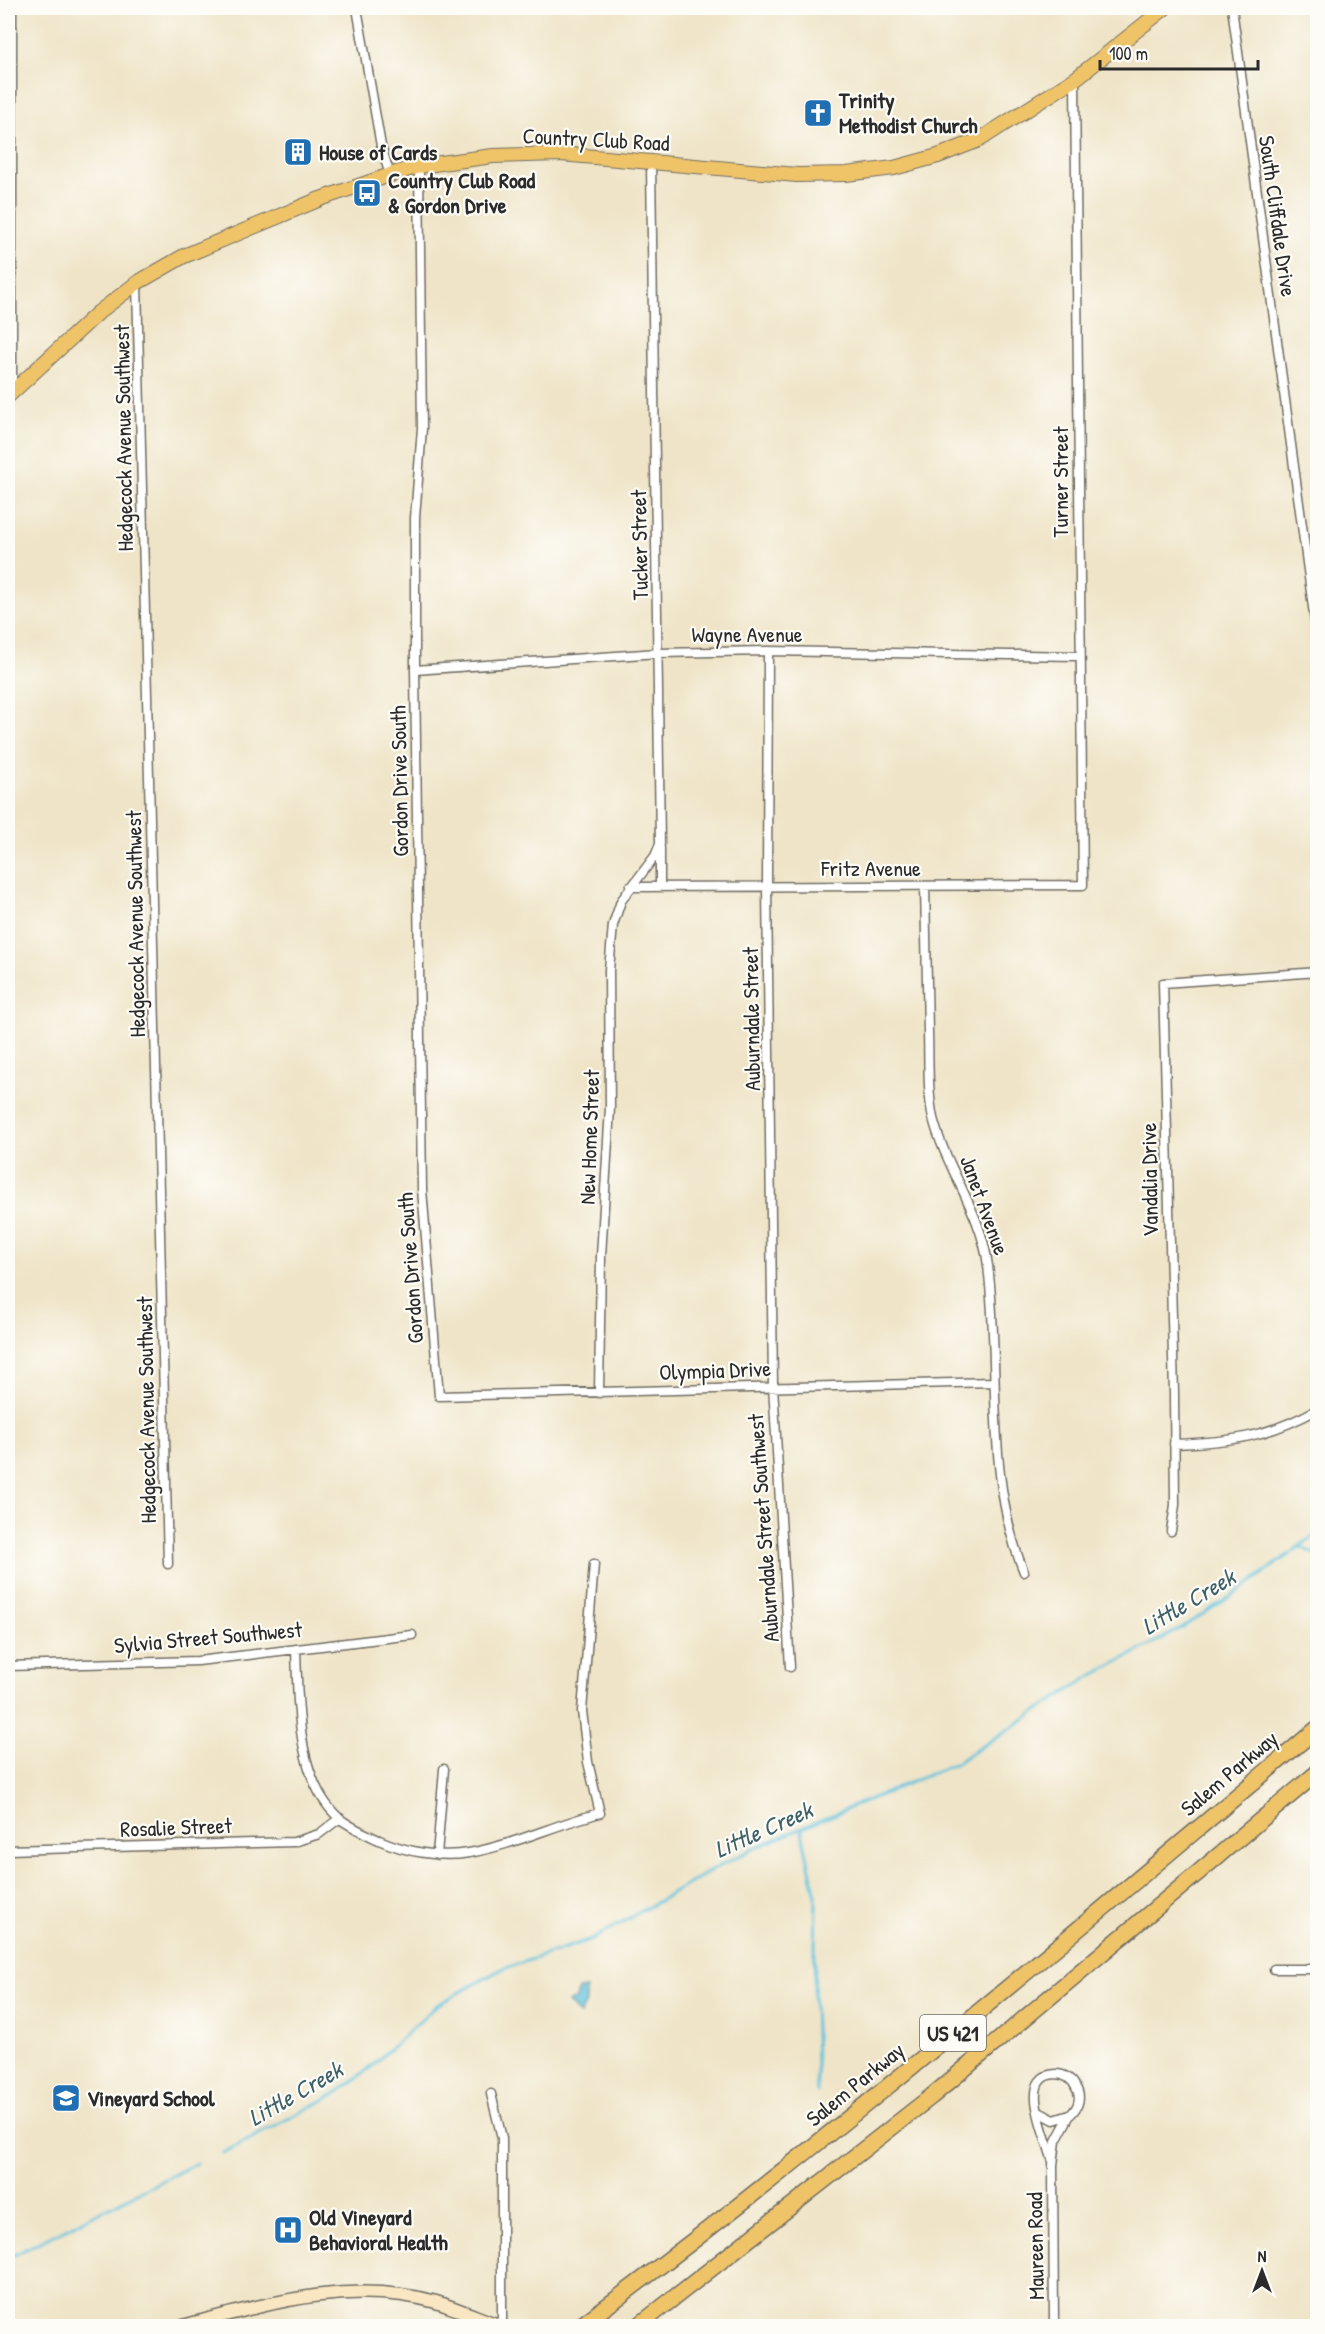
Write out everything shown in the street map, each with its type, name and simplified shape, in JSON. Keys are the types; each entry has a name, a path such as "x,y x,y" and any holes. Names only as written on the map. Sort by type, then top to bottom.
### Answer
{"highway":[{"name":"Salem Parkway","path":"580,2326 892,2084 1317,1728"},
{"name":"US 421","path":"638,2326 923,2103 1317,1772"},
{"path":"1300,1788 1317,1779"}],"main road":[{"name":"Country Club Road","path":"10,394 99,312 138,283 184,256 262,222 390,175 419,166 493,156 561,154 797,175 846,174 894,168 938,156 979,140 1075,79 1165,8"}],"street":[{"path":"10,394 12,8"},
{"path":"357,8 381,146 390,175"},
{"name":"South Cliffdale Drive","path":"1232,8 1317,644"},
{"name":"Turner Street","path":"1075,79 1083,885"},
{"name":"Tucker Street","path":"651,163 660,887"},
{"name":"Gordon Drive South","path":"419,166 422,428 415,518 415,670 422,1189 439,1396"},
{"name":"Hedgecock Avenue Southwest","path":"138,283 168,1564"},
{"name":"Wayne Avenue","path":"415,670 658,653 768,651 1079,656"},
{"name":"Auburndale Street","path":"768,651 767,886 773,1386"},
{"path":"630,887 655,856 660,844"},
{"name":"Fritz Avenue","path":"660,887 1083,885"},
{"path":"630,887 660,887"},
{"name":"New Home Street","path":"599,1393 601,1256 610,1108 609,970 613,925 621,901 630,887"},
{"name":"Janet Avenue","path":"925,887 931,1106 942,1142 975,1217 988,1263 993,1382 1003,1494 1015,1550 1024,1572"},
{"name":"Vandalia Drive","path":"1171,1531 1174,1505 1174,1444 1163,982 1317,972"},
{"name":"Olympia Drive","path":"439,1396 993,1382"},
{"name":"Auburndale Street Southwest","path":"773,1386 790,1667"},
{"path":"1174,1444 1248,1438 1289,1425 1317,1408"},
{"path":"296,1649 299,1715 307,1760 324,1796 340,1818 392,1846 437,1855 467,1853 493,1847 564,1822 600,1813 588,1762 582,1711 594,1564"},
{"name":"Sylvia Street Southwest","path":"8,1666 198,1661 412,1635"},
{"path":"437,1855 444,1769"},
{"name":"Rosalie Street","path":"8,1851 294,1842 319,1834 340,1818"},
{"path":"1274,1969 1317,1968"},
{"name":"Maureen Road","path":"1053,2165 1039,2112 1034,2103 1034,2093 1038,2084 1046,2077 1056,2074 1066,2076 1074,2083 1078,2092 1077,2107 1056,2141 1053,2165 1054,2326"},
{"path":"183,2326 303,2296 356,2292 407,2296 435,2302 502,2326 501,2138 491,2094"},
{"path":"1039,2112 1054,2120 1070,2115"}],"water":[{"path":"578,1989 586,1989 586,2003 580,2015 568,2002 576,2000"}],"waterway":[{"name":"Little Creek","path":"223,2153 337,2093 372,2066 437,2005 500,1970 595,1938 723,1864 757,1847 956,1763 1088,1678 1178,1630 1239,1591 1318,1533"},
{"path":"1300,1547 1318,1555"},
{"path":"801,1828 816,1896 814,2002 817,2092"},
{"name":"Little Creek","path":"8,2258 197,2163"}],"place":[{"name":"Trinity Methodist Church","path":"818,113"},
{"name":"House of Cards","path":"298,152"},
{"name":"Country Club Road & Gordon Drive","path":"367,193"},
{"name":"Vineyard School","path":"66,2098"},
{"name":"Old Vineyard Behavioral Health","path":"288,2230"}]}
